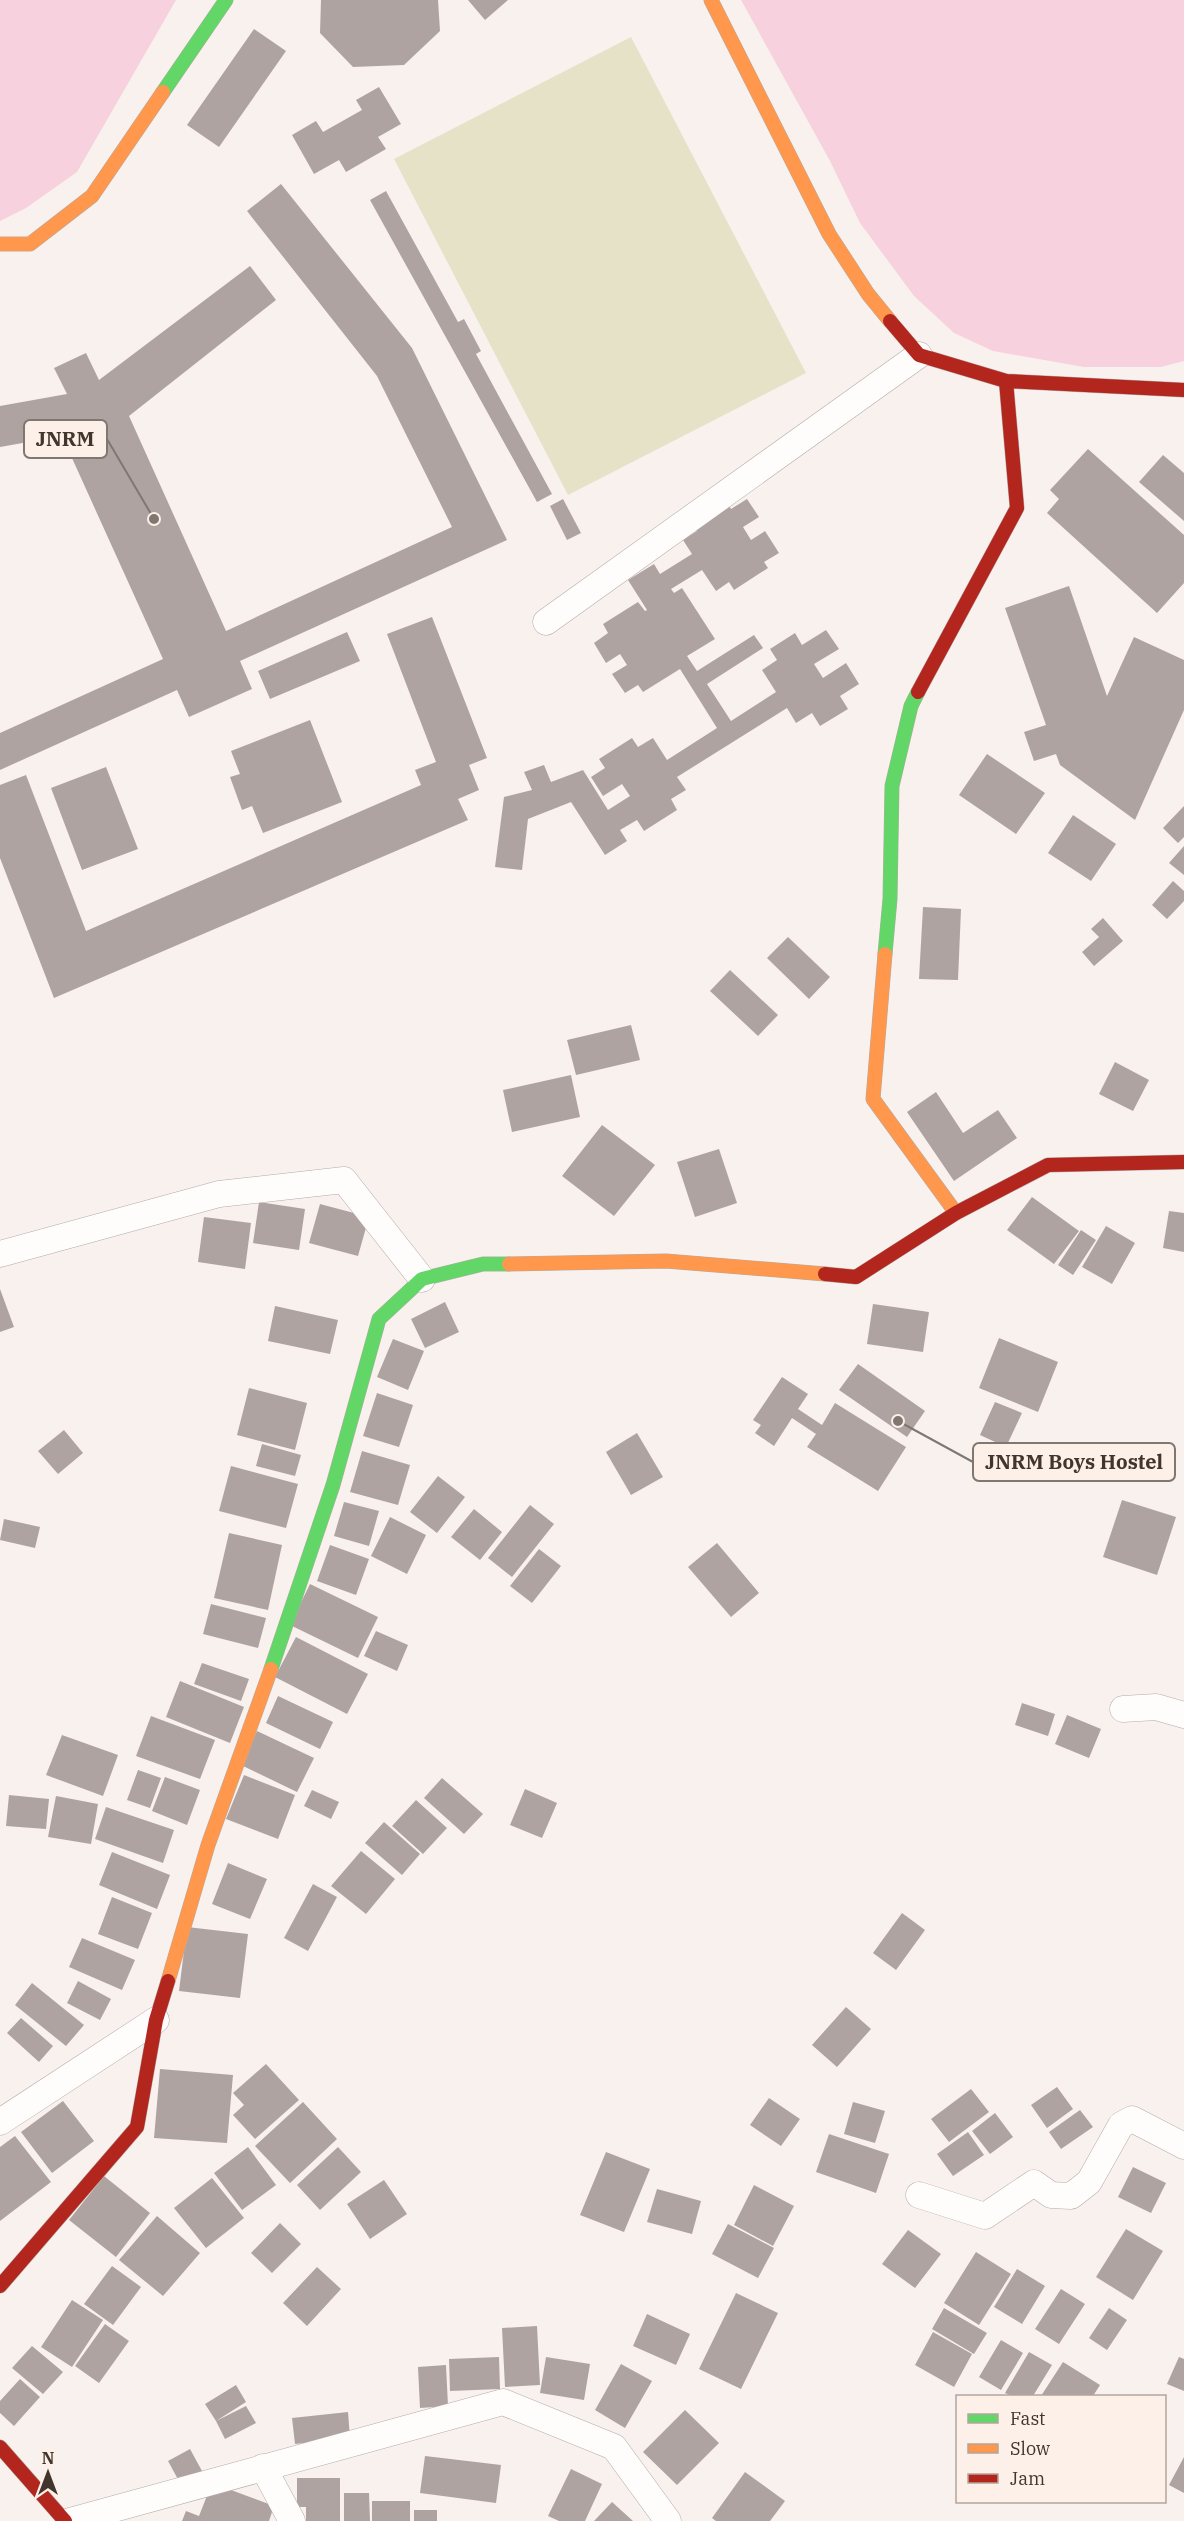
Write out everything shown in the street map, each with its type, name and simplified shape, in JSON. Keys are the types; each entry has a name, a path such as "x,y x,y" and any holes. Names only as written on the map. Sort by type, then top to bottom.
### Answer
{"street":[{"path":"0,244 30,244 92,196 225,0"},
{"path":"711,0 829,234 868,294 919,355 1006,381 1184,390"},
{"path":"546,622 919,355"},
{"path":"956,1213 873,1099 890,899 892,786 910,706 1017,508 1006,381"},
{"path":"0,2286 137,2127 156,2020 208,1845 272,1667 333,1485 379,1319 422,1279 483,1264 666,1261 856,1277 956,1213 1048,1165 1184,1162"},
{"path":"0,1254 219,1194 344,1180 422,1279"},
{"path":"1123,1709 1156,1707 1184,1715"},
{"path":"0,2122 156,2020"},
{"path":"919,2195 985,2217 1034,2183 1051,2195 1071,2196 1089,2182 1121,2125 1132,2120 1184,2146"},
{"path":"70,2521 503,2402 614,2447 668,2521"},
{"path":"0,2446 64,2521"},
{"path":"263,2467 292,2521"}],"shaded area":[{"path":"0,0 176,0 77,172 26,208 0,221"},
{"path":"741,0 1184,0 1184,361 1161,367 1084,367 993,351 954,333 914,296 860,223 830,161"},
{"path":"631,37 806,373 568,495 394,159"}],"building":[{"path":"321,0 438,0 440,31 404,65 353,67 320,33"},
{"path":"468,0 508,0 485,20"},
{"path":"254,29 286,51 219,147 187,125"},
{"path":"379,87 401,124 378,137 386,149 346,172 339,160 314,174 292,135 316,121 323,132 362,110 356,100"},
{"path":"281,184 412,348 507,540 240,661 252,689 189,717 177,690 0,770 0,733 163,659 62,436 0,447 0,406 67,394 54,368 86,353 99,380 250,266 276,300 129,416 226,631 452,527 377,376 247,211"},
{"path":"386,191 458,322 464,319 481,351 476,354 552,494 537,502 370,200"},
{"path":"1088,449 1184,535 1184,583 1157,613 1047,513 1059,499 1050,490"},
{"path":"1163,455 1184,473 1184,521 1139,482"},
{"path":"563,499 581,533 567,540 550,506"},
{"path":"747,499 759,517 743,527 751,540 765,531 779,553 764,562 768,568 734,590 729,582 716,591 702,570 671,589 674,593 682,588 715,639 687,656 697,671 754,635 763,648 707,684 731,721 776,692 762,670 777,660 770,649 795,633 802,645 826,630 839,649 814,664 823,678 846,663 859,684 840,696 848,709 820,726 812,713 796,723 787,708 677,777 686,790 671,799 677,810 644,831 637,820 620,830 627,841 605,855 571,802 528,819 522,870 495,867 504,797 532,790 524,772 544,765 551,782 583,770 608,810 630,796 622,784 603,796 591,777 605,768 599,759 632,738 638,747 653,738 667,760 717,728 680,669 643,692 638,685 625,693 612,674 627,665 620,654 606,663 594,643 608,633 603,624 638,602 645,611 647,610 628,580 654,564 660,574 692,554 683,540 697,531 692,522 726,501 731,509"},
{"path":"1069,586 1107,696 1134,637 1184,660 1184,710 1135,820 1060,765 1056,754 1034,761 1024,732 1046,725 1005,608"},
{"path":"432,617 487,758 469,765 479,790 458,799 468,820 54,998 0,858 0,785 26,775 86,931 421,785 415,770 436,762 387,634"},
{"path":"347,632 360,661 270,699 258,671"},
{"path":"310,720 342,802 263,833 252,806 242,810 230,777 240,774 231,751"},
{"path":"987,754 1045,793 1016,834 959,795"},
{"path":"106,767 138,849 82,870 51,788"},
{"path":"1184,806 1184,837 1178,843 1163,828"},
{"path":"1073,815 1116,844 1091,881 1048,853"},
{"path":"1184,846 1184,875 1169,863"},
{"path":"1173,881 1184,891 1184,901 1167,919 1152,905"},
{"path":"923,907 961,909 958,980 919,979"},
{"path":"1103,918 1123,941 1094,966 1082,952 1099,937 1091,929"},
{"path":"788,937 830,977 809,999 767,958"},
{"path":"730,970 778,1015 758,1036 710,991"},
{"path":"631,1025 640,1060 576,1075 567,1040"},
{"path":"1115,1062 1149,1080 1133,1111 1099,1094"},
{"path":"571,1075 580,1117 512,1132 503,1090"},
{"path":"936,1092 963,1133 998,1110 1017,1138 954,1181 907,1112"},
{"path":"602,1125 655,1165 614,1216 562,1176"},
{"path":"719,1149 737,1203 695,1217 677,1162"},
{"path":"1032,1197 1079,1231 1054,1264 1007,1230"},
{"path":"259,1202 305,1209 299,1250 253,1243"},
{"path":"320,1204 369,1217 358,1256 309,1243"},
{"path":"1169,1211 1184,1213 1184,1252 1163,1248"},
{"path":"204,1217 251,1223 245,1269 198,1262"},
{"path":"1106,1226 1135,1243 1112,1284 1082,1267"},
{"path":"1081,1230 1096,1240 1073,1275 1058,1265"},
{"path":"0,1289 14,1327 0,1332"},
{"path":"445,1302 459,1332 425,1348 411,1319"},
{"path":"873,1304 929,1312 923,1352 867,1344"},
{"path":"275,1306 338,1320 330,1354 268,1341"},
{"path":"999,1338 1058,1362 1038,1412 979,1388"},
{"path":"393,1339 424,1351 408,1390 377,1377"},
{"path":"858,1364 925,1411 907,1437 839,1390"},
{"path":"782,1377 808,1394 798,1409 822,1425 835,1403 906,1447 878,1491 807,1447 816,1434 792,1418 774,1446 755,1433 761,1425 753,1420"},
{"path":"249,1388 307,1403 295,1450 237,1435"},
{"path":"377,1393 413,1405 399,1447 363,1436"},
{"path":"995,1402 1022,1413 1006,1447 980,1435"},
{"path":"64,1430 83,1453 58,1474 38,1451"},
{"path":"637,1433 663,1477 631,1495 606,1452"},
{"path":"262,1444 301,1455 295,1476 256,1466"},
{"path":"362,1451 410,1465 398,1505 350,1492"},
{"path":"231,1466 298,1484 286,1528 219,1511"},
{"path":"438,1476 465,1497 437,1533 410,1512"},
{"path":"1122,1500 1176,1517 1157,1575 1103,1557"},
{"path":"344,1502 379,1511 369,1546 334,1536"},
{"path":"530,1505 554,1524 512,1577 488,1558"},
{"path":"474,1509 502,1532 480,1560 451,1537"},
{"path":"390,1517 426,1535 407,1574 371,1556"},
{"path":"4,1519 40,1527 35,1548 0,1540"},
{"path":"229,1533 282,1545 268,1610 214,1598"},
{"path":"717,1543 759,1593 731,1617 688,1567"},
{"path":"330,1545 369,1559 356,1595 317,1581"},
{"path":"539,1549 561,1566 532,1603 510,1586"},
{"path":"310,1584 378,1617 358,1658 290,1625"},
{"path":"211,1604 266,1618 258,1648 203,1634"},
{"path":"376,1631 408,1645 397,1671 364,1656"},
{"path":"296,1637 368,1674 347,1714 275,1677"},
{"path":"202,1663 249,1679 241,1701 194,1684"},
{"path":"180,1681 244,1707 230,1743 166,1717"},
{"path":"278,1696 333,1722 320,1749 266,1723"},
{"path":"1022,1703 1055,1714 1048,1736 1015,1725"},
{"path":"1067,1715 1101,1729 1089,1758 1055,1744"},
{"path":"151,1716 215,1740 200,1779 136,1756"},
{"path":"257,1731 314,1758 297,1792 241,1765"},
{"path":"62,1735 118,1755 103,1796 46,1775"},
{"path":"138,1770 161,1778 150,1808 127,1800"},
{"path":"244,1775 295,1795 278,1839 226,1819"},
{"path":"165,1777 200,1790 187,1825 152,1811"},
{"path":"442,1778 483,1814 464,1834 424,1798"},
{"path":"525,1789 557,1803 542,1838 510,1825"},
{"path":"312,1790 339,1802 331,1819 304,1806"},
{"path":"9,1795 49,1799 46,1829 6,1826"},
{"path":"56,1796 98,1804 91,1844 48,1837"},
{"path":"416,1800 447,1828 423,1854 392,1826"},
{"path":"106,1807 174,1830 163,1863 95,1839"},
{"path":"384,1822 420,1854 402,1875 365,1843"},
{"path":"361,1851 395,1879 366,1914 331,1886"},
{"path":"112,1852 170,1875 157,1909 99,1885"},
{"path":"228,1863 267,1879 250,1919 212,1904"},
{"path":"313,1884 337,1897 308,1951 284,1938"},
{"path":"112,1897 152,1913 138,1949 98,1934"},
{"path":"902,1913 925,1930 896,1970 873,1953"},
{"path":"187,1927 248,1934 240,1998 179,1991"},
{"path":"82,1938 135,1960 122,1990 69,1967"},
{"path":"78,1981 111,1999 100,2020 67,2003"},
{"path":"32,1983 84,2025 66,2046 15,2005"},
{"path":"846,2007 871,2029 837,2067 812,2045"},
{"path":"21,2018 53,2046 39,2062 7,2033"},
{"path":"266,2064 299,2100 255,2139 233,2115 244,2105 233,2093"},
{"path":"160,2069 233,2075 227,2143 154,2138"},
{"path":"1057,2087 1073,2109 1047,2128 1031,2105"},
{"path":"971,2089 989,2112 949,2142 931,2119"},
{"path":"769,2098 800,2119 781,2146 750,2125"},
{"path":"63,2101 94,2141 52,2173 21,2132"},
{"path":"303,2102 337,2139 290,2183 255,2146"},
{"path":"853,2102 885,2111 875,2143 844,2134"},
{"path":"1080,2110 1093,2127 1061,2149 1049,2132"},
{"path":"995,2113 1013,2137 990,2154 972,2131"},
{"path":"968,2132 984,2155 953,2176 937,2154"},
{"path":"829,2134 889,2154 876,2193 816,2172"},
{"path":"15,2136 51,2182 0,2221 0,2147"},
{"path":"248,2147 276,2185 242,2210 214,2173"},
{"path":"338,2147 361,2172 320,2210 297,2185"},
{"path":"606,2152 650,2169 624,2232 580,2215"},
{"path":"1133,2167 1166,2183 1151,2213 1118,2197"},
{"path":"104,2176 150,2213 116,2257 69,2220"},
{"path":"212,2178 244,2218 206,2248 174,2208"},
{"path":"384,2180 407,2214 370,2239 347,2204"},
{"path":"754,2185 794,2206 773,2246 734,2225"},
{"path":"657,2189 701,2201 692,2234 647,2222"},
{"path":"157,2216 200,2253 163,2296 119,2260"},
{"path":"280,2223 301,2244 272,2273 251,2253"},
{"path":"728,2224 774,2248 758,2278 712,2254"},
{"path":"1126,2229 1163,2251 1133,2300 1096,2277"},
{"path":"908,2230 941,2254 915,2288 882,2264"},
{"path":"976,2252 1011,2274 979,2325 944,2303"},
{"path":"112,2266 141,2287 113,2325 84,2304"},
{"path":"317,2267 341,2289 307,2326 283,2303"},
{"path":"1017,2269 1045,2286 1022,2324 994,2307"},
{"path":"1061,2289 1085,2304 1059,2344 1035,2329"},
{"path":"736,2293 778,2313 741,2389 699,2369"},
{"path":"72,2300 103,2320 72,2367 41,2347"},
{"path":"944,2308 987,2333 974,2354 932,2329"},
{"path":"1109,2308 1127,2320 1107,2350 1089,2338"},
{"path":"647,2314 690,2334 676,2365 633,2346"},
{"path":"105,2324 129,2341 99,2383 75,2366"},
{"path":"537,2326 540,2385 505,2387 502,2328"},
{"path":"933,2332 972,2354 954,2387 915,2365"},
{"path":"1001,2340 1023,2353 1001,2390 979,2377"},
{"path":"32,2346 63,2372 43,2394 12,2368"},
{"path":"1029,2352 1052,2365 1034,2395 1005,2393"},
{"path":"499,2357 500,2389 450,2391 449,2359"},
{"path":"546,2357 590,2364 584,2400 540,2393"},
{"path":"1179,2357 1184,2359 1184,2391 1167,2384"},
{"path":"1063,2362 1100,2385 1094,2395 1042,2395"},
{"path":"621,2364 652,2381 625,2428 595,2410"},
{"path":"446,2365 448,2406 420,2408 418,2367"},
{"path":"20,2379 40,2397 14,2426 0,2413 0,2401"},
{"path":"236,2385 246,2402 216,2421 205,2404"},
{"path":"246,2406 256,2423 225,2439 216,2421"},
{"path":"685,2410 719,2443 677,2485 643,2452"},
{"path":"348,2412 350,2438 295,2444 292,2418"},
{"path":"190,2449 202,2471 180,2483 168,2461"},
{"path":"425,2456 501,2465 496,2503 420,2493"},
{"path":"1184,2457 1184,2493 1169,2485"},
{"path":"571,2469 602,2484 585,2521 559,2521 548,2516"},
{"path":"745,2472 785,2501 770,2521 716,2521 712,2518"},
{"path":"297,2478 340,2478 340,2521 306,2521 306,2507 297,2507"},
{"path":"212,2483 274,2506 269,2521 182,2521 186,2511 199,2516"},
{"path":"344,2493 369,2493 370,2521 344,2521"},
{"path":"372,2501 410,2501 410,2521 372,2521"},
{"path":"612,2502 633,2521 594,2521"},
{"path":"414,2510 437,2510 437,2521 414,2521"}],"traffic: fast":[{"path":"163,92 226,0"},
{"path":"885,954 890,899 892,786 911,706 918,692"},
{"path":"271,1669 333,1485 379,1319 422,1279 483,1264 509,1264"}],"traffic: slow":[{"path":"711,0 829,234 868,294 890,321"},
{"path":"0,244 30,244 92,196 163,92"},
{"path":"885,954 873,1099 956,1213"},
{"path":"509,1264 666,1261 825,1274"},
{"path":"168,1981 208,1845 271,1669"}],"traffic: jam":[{"path":"890,321 919,355 1006,381 1184,390"},
{"path":"918,692 1017,508 1006,381"},
{"path":"825,1274 856,1277 956,1213 1048,1165 1184,1162"},
{"path":"0,2286 137,2127 156,2020 168,1981"},
{"path":"0,2447 65,2521"}],"place":[{"name":"JNRM","path":"154,519"},
{"name":"JNRM Boys Hostel","path":"898,1421"}]}
